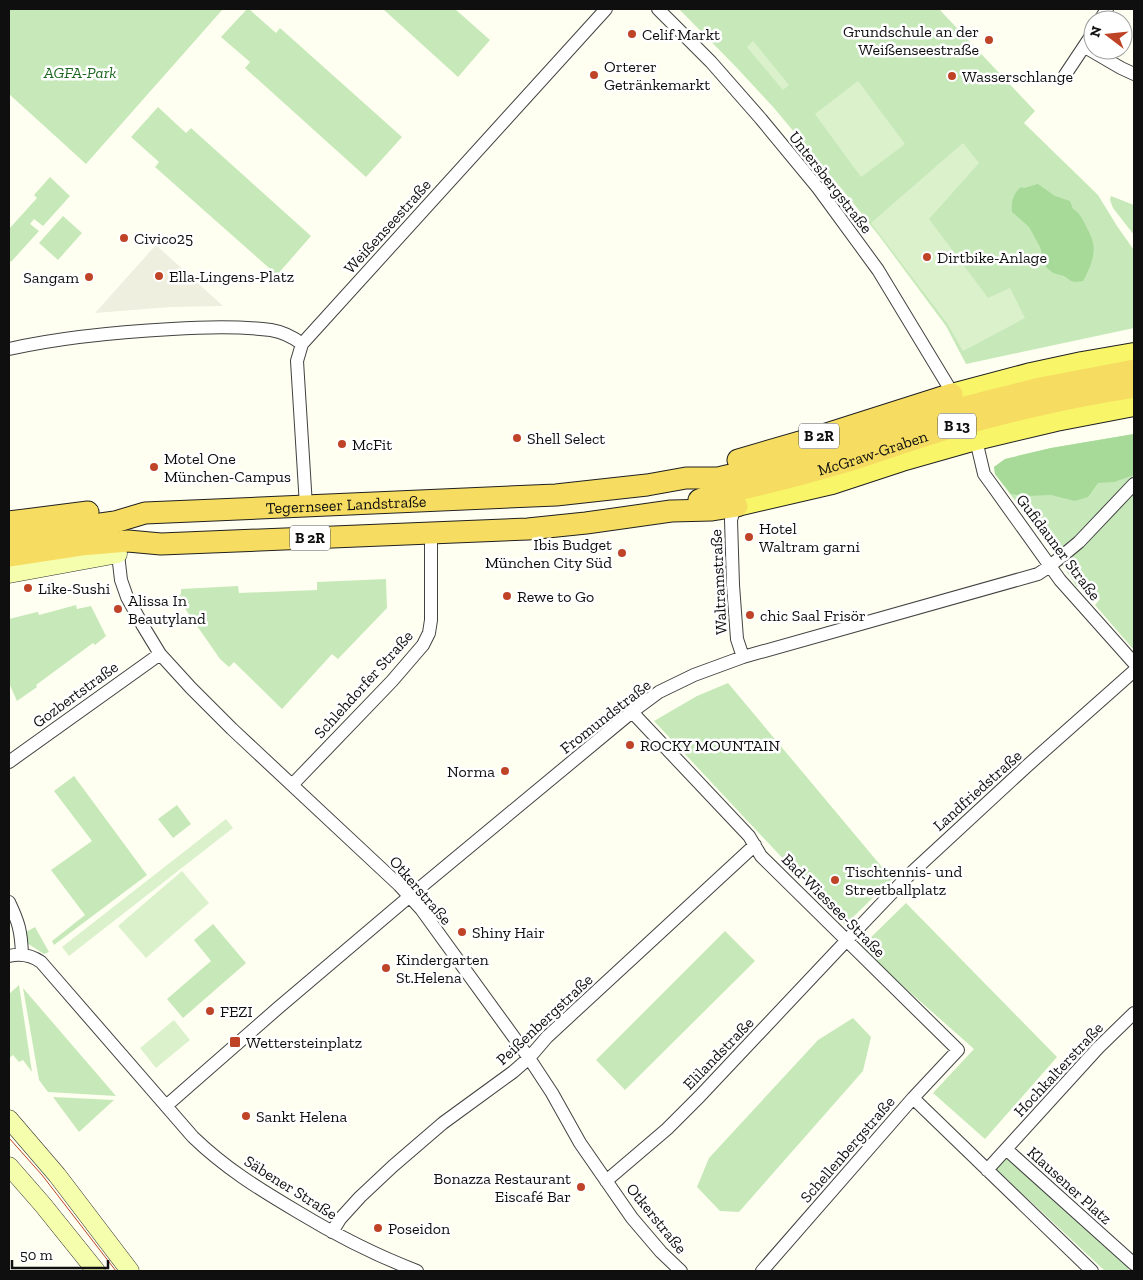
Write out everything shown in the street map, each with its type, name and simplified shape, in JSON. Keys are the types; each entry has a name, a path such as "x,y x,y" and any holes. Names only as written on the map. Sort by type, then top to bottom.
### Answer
{"highway":[{"name":"McGraw-Graben","path":"686,478 718,478 768,467 822,453 954,410 1040,388 1134,370"},
{"name":"McGraw-Graben","path":"671,511 709,496 794,477 992,416 1062,400 1134,387"},
{"name":"B 2R","path":"686,478 716,465 817,437 952,394"},
{"name":"Tegernseer Landstraße","path":"9,540 114,522 145,513 556,495 647,485 686,478"},
{"name":"B 2R","path":"671,511 712,510 737,506"},
{"path":"9,522 30,518 114,510 145,513"},
{"name":"Tegernseer Landstraße","path":"9,556 81,545 128,541 161,544 528,529 567,526 671,511"},
{"path":"118,554 161,544"}],"main road":[{"name":"B 2R","path":"952,394 1031,372 1134,353"},
{"name":"B 2R","path":"737,506 832,484 902,461 976,440 1056,421 1134,406"},
{"path":"9,574 118,554"},
{"path":"9,1119 57,1175 130,1271"},
{"path":"9,1166 96,1271"}],"street":[{"name":"Weißenseestraße","path":"302,344 606,9"},
{"name":"Untersbergstraße","path":"658,9 761,119 818,188 878,270 952,394"},
{"path":"1065,75 1083,48"},
{"path":"1107,60 1134,74"},
{"path":"9,349 94,335 199,328 272,330 292,336 302,344 298,368 306,506"},
{"name":"Gufidauner Straße","path":"976,440 984,474 1060,580 1134,662"},
{"name":"Fromundstraße","path":"166,1106 410,896 632,712 660,692 694,675 743,657 1038,574 1079,542 1134,484"},
{"name":"Waltramstraße","path":"737,506 731,520 733,585 737,639 743,657"},
{"name":"Schlehdorfer Straße","path":"292,785 392,681 423,645 429,633 431,620 431,533"},
{"name":"Otkerstraße","path":"118,554 121,578 127,597 160,654 194,692 410,896 529,1058 580,1142 632,1218 661,1252 681,1271"},
{"name":"Gozbertstraße","path":"9,762 160,654"},
{"name":"Landfriedstraße","path":"846,940 934,851 1134,671"},
{"name":"Bad-Wiessee-Straße","path":"632,712 749,836 761,856 958,1050"},
{"name":"Peißenbergstraße","path":"332,1232 340,1218 393,1166 443,1123 513,1072 529,1058 548,1037 755,845"},
{"path":"9,902 21,931 15,955 34,957 48,968 166,1106"},
{"name":"Elilandstraße","path":"606,1181 693,1103 846,940"},
{"name":"Hochkalterstraße","path":"1006,1148 1098,1048 1134,1013"},
{"name":"Schellenbergstraße","path":"762,1271 913,1098 958,1050"},
{"path":"913,1098 1092,1271"},
{"name":"Säbener Straße","path":"166,1106 193,1137 237,1175 332,1232 417,1271"},
{"name":"Klausener Platz","path":"986,1170 1006,1148 1134,1264"}],"green space":[{"name":"AGFA-Park","path":"9,9 223,9 86,164 9,94"},
{"path":"247,9 276,33 280,28 402,137 366,177 245,68 250,62 221,37"},
{"path":"383,9 455,9 490,40 458,77"},
{"path":"679,9 939,9 1035,111 1024,123 1098,195 1134,250 1134,328 966,364 946,326 850,199 774,108"},
{"path":"753,41 789,85 783,90 747,47"},
{"path":"858,81 905,144 861,177 815,114"},
{"path":"158,107 186,133 191,128 311,236 277,275 155,167 159,162 131,137"},
{"name":"Dirtbike-Anlage","path":"963,143 979,163 929,219 988,298 1010,288 1025,318 963,351 947,323 871,223"},
{"path":"50,177 70,196 43,226 34,219 30,224 39,231 11,262 9,260 9,229 37,198 34,195"},
{"path":"1038,184 1055,196 1070,201 1073,209 1080,215 1090,234 1094,252 1090,267 1083,281 1071,281 1064,276 1053,273 1046,267 1040,247 1029,227 1012,212 1013,198 1018,189"},
{"path":"1111,196 1134,205 1134,235 1113,208 1110,200"},
{"path":"63,216 82,233 58,260 39,243"},
{"path":"1134,434 1134,650 1095,605 1100,599 1085,582 1077,587 995,474 994,467 1005,459 1051,448"},
{"path":"1134,434 1134,475 1114,482 1098,483 1088,497 1075,501 1051,495 1026,496 1011,494 995,474 994,467 1005,459 1051,448"},
{"path":"386,579 387,608 338,659 332,654 282,709 234,662 229,667 220,659 179,600 181,589 238,586 239,593 317,590 317,582"},
{"path":"76,605 77,609 91,606 106,636 95,645 93,643 17,701 9,683 9,619 37,612 39,615"},
{"path":"728,683 892,879 845,925 654,721 697,696"},
{"path":"74,776 147,875 54,945 52,941 85,915 51,870 92,841 54,791"},
{"path":"177,805 191,824 173,838 158,819"},
{"path":"226,819 233,828 69,956 62,947"},
{"path":"182,871 209,903 146,958 118,926"},
{"path":"906,903 1057,1057 985,1139 933,1093 974,1049 860,948"},
{"path":"213,924 246,963 183,1018 167,999 211,961 194,940"},
{"path":"35,927 49,952 44,954 27,943 26,932"},
{"path":"725,931 755,961 625,1090 596,1060"},
{"path":"19,985 32,1072 23,1060 19,1062 13,1055 9,1058 9,994"},
{"path":"23,988 116,1096 48,1092 39,1080"},
{"path":"853,1018 871,1037 863,1071 739,1212 720,1211 697,1187 709,1158 818,1040"},
{"path":"174,1020 190,1040 156,1068 140,1048"},
{"path":"53,1097 114,1100 79,1132"},
{"path":"1010,1152 1131,1267 1127,1271 1105,1271 995,1168"}],"shaded area":[{"name":"Ella-Lingens-Platz","path":"156,245 223,306 171,307 95,313"}],"tram line":[{"path":"9,1138 42,1175 116,1271"}],"place":[{"name":"Celif Markt","path":"632,34"},
{"name":"Grundschule an der Weißenseestraße","path":"989,40"},
{"name":"Orterer Getränkemarkt","path":"594,75"},
{"name":"Wasserschlange","path":"952,76"},
{"name":"Civico25","path":"124,238"},
{"name":"Dirtbike-Anlage","path":"927,257"},
{"name":"Ella-Lingens-Platz","path":"159,276"},
{"name":"Sangam","path":"89,277"},
{"name":"Shell Select","path":"517,438"},
{"name":"McFit","path":"342,444"},
{"name":"Motel One München-Campus","path":"154,467"},
{"name":"Hotel Waltram garni","path":"749,537"},
{"name":"Ibis Budget München City Süd","path":"622,553"},
{"name":"Like-Sushi","path":"28,588"},
{"name":"Rewe to Go","path":"507,596"},
{"name":"Alissa In Beautyland","path":"118,609"},
{"name":"chic Saal Frisör","path":"750,615"},
{"name":"ROCKY MOUNTAIN","path":"630,745"},
{"name":"Norma","path":"505,771"},
{"name":"Tischtennis- und Streetballplatz","path":"835,880"},
{"name":"Shiny Hair","path":"462,932"},
{"name":"Kindergarten St.Helena","path":"386,968"},
{"name":"FEZI","path":"210,1011"},
{"name":"Wettersteinplatz","path":"235,1042"},
{"name":"Sankt Helena","path":"246,1116"},
{"name":"Bonazza Restaurant Eiscafé Bar","path":"581,1187"},
{"name":"Poseidon","path":"378,1228"}]}
